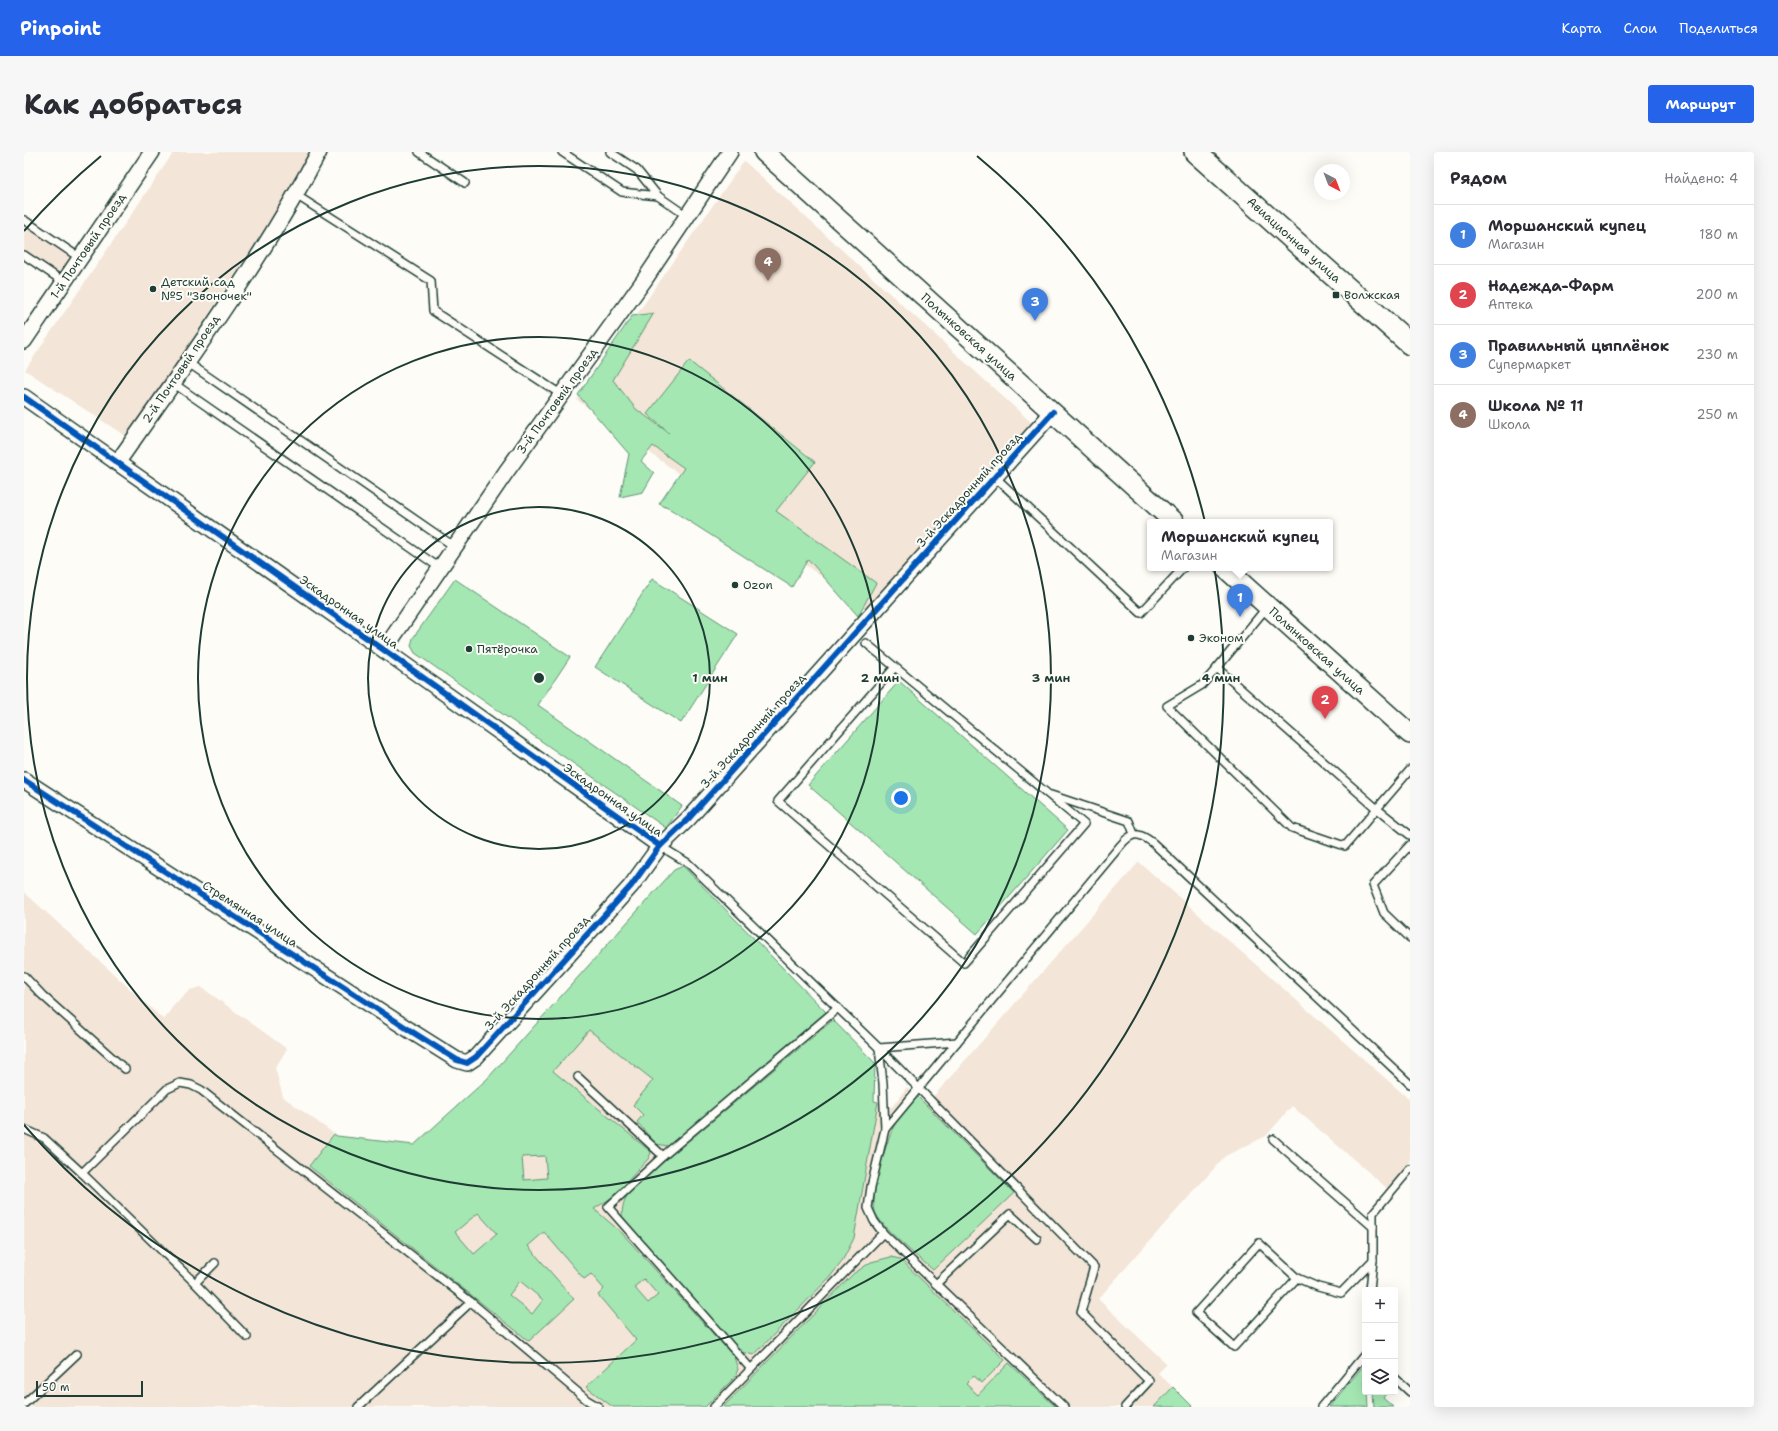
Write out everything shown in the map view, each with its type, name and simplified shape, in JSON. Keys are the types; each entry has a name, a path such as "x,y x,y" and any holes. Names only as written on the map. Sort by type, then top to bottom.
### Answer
{"main road":[{"name":"Авиационная улица","path":"1195,152 1410,344"}],"street":[{"name":"1-й Почтовый проезд","path":"24,340 152,152"},
{"name":"2-й Почтовый проезд","path":"118,463 187,362 296,195 319,152"},
{"name":"3-й Почтовый проезд","path":"384,650 440,568 645,278 730,152"},
{"name":"Полынковская улица","path":"764,152 1171,519"},
{"name":"Эскадронная улица","path":"24,397 660,846"},
{"name":"3-й Эскадронный проезд","path":"467,1063 476,1057 631,886 660,846 689,818 1053,412"},
{"name":"Полынковская улица","path":"1228,571 1410,734"},
{"name":"Стремянная улица","path":"24,780 421,1037 458,1060 467,1063"}],"lane":[{"path":"419,152 465,183"},
{"path":"562,152 622,192 658,196"},
{"path":"610,152 637,170 658,196 687,216"},
{"path":"296,195 431,281 433,311 562,395"},
{"path":"24,220 80,258"},
{"path":"24,255 64,282"},
{"path":"187,362 455,547"},
{"path":"173,383 440,568"},
{"path":"994,477 1141,613 1180,571"},
{"path":"1267,607 1202,685 1167,706 1292,828 1345,846 1410,770"},
{"path":"866,643 895,667 1048,794 1084,824 964,963 778,802 895,667"},
{"path":"1217,668 1376,808 1410,835"},
{"path":"1048,794 1129,821 1134,834"},
{"path":"885,1129 1126,839 1134,834 1143,835 1153,844 1410,1084"},
{"path":"1410,845 1373,885 1384,913 1410,938"},
{"path":"660,846 688,863 838,1008 1094,1266 1080,1312 1149,1381 1125,1407"},
{"path":"24,976 42,995 125,1069"},
{"path":"751,1369 608,1206 663,1156 838,1008"},
{"path":"879,1048 957,1042"},
{"path":"879,1048 883,1084 885,1129 871,1187 868,1208 874,1222 883,1233 1064,1407"},
{"path":"578,1077 663,1156"},
{"path":"82,1172 167,1089 180,1083 191,1085 201,1090 471,1302 587,1400 599,1407"},
{"path":"24,1129 44,1138 82,1172 195,1283 247,1337"},
{"path":"1273,1139 1373,1227"},
{"path":"1370,1287 1373,1213 1410,1169"},
{"path":"936,1284 1010,1214 1037,1239"},
{"path":"714,1407 883,1233"},
{"path":"1297,1278 1234,1347 1196,1313 1259,1243 1297,1278 1318,1287 1341,1293 1372,1260"},
{"path":"195,1283 215,1263"},
{"path":"358,1407 471,1302"},
{"path":"24,1404 77,1354"},
{"path":"1321,1407 1362,1358"},
{"path":"1398,1381 1410,1392"}],"shaded area":[{"name":"Детский сад №5 \"Звоночек\"","path":"174,152 310,152 278,209 130,433 124,435 25,370"},
{"path":"744,161 1033,424 869,611 577,400"},
{"path":"24,215 77,250 56,282 24,261"},
{"path":"1139,862 1410,1100 1410,1163 1388,1189 1292,1106 1266,1136 1225,1156 1098,1299 1167,1364 1158,1373 1193,1407 24,1407 24,892 164,1020 173,1006 190,990 201,987 287,1049 275,1068 283,1097 337,1136 414,1145 487,1079 674,870 683,866 875,1063 874,1101 892,1107 907,1087 926,1105"}],"green space":[{"path":"654,313 613,380 636,409 669,433 647,414 689,361 815,462 776,511 876,583 858,616 808,559 792,587 670,509 659,504 684,468 653,446 641,461 654,473 643,492 620,497 629,454 578,395 632,316"},
{"path":"455,579 570,657 538,705 682,806 666,828 415,653 411,646 413,638"},
{"path":"652,579 738,634 681,723 595,667"},
{"path":"899,681 1068,830 977,934 808,785"},
{"path":"683,866 826,1012 668,1146 656,1144 637,1122 643,1115 633,1105 653,1080 589,1030 553,1071 651,1152 649,1158 614,1196 594,1209 622,1233 734,1357 738,1369 735,1377 705,1407 613,1407 586,1387 636,1340 598,1295 604,1289 591,1274 584,1279 544,1232 528,1246 574,1299 529,1341 309,1166 334,1134 337,1136 414,1145 487,1079 674,870","holes":["545,1156 547,1178 524,1180 522,1157","478,1213 497,1234 474,1254 455,1232","644,1279 658,1295 648,1303 634,1287","520,1281 543,1300 532,1314 509,1295"]},
{"path":"833,1020 875,1063 874,1101 878,1102 854,1238 841,1263 829,1278 754,1355 741,1352 622,1216 624,1203 627,1196 636,1185"},
{"path":"916,1095 1014,1193 933,1270 886,1228 876,1214 874,1206 876,1184 882,1158 893,1128"},
{"path":"891,1257 900,1259 1005,1360 982,1383 974,1376 966,1384 978,1395 1009,1363 1056,1407 723,1407 853,1274 871,1262"},
{"path":"1362,1367 1362,1395 1367,1395 1368,1407 1329,1407"},
{"path":"1173,1387 1193,1407 1154,1407"},
{"path":"1373,1395 1385,1395 1383,1398 1393,1407 1374,1407"}],"cycle path":[{"path":"24,397 660,846"},
{"path":"24,780 414,1033 457,1060 467,1063 476,1057 631,886 660,846 689,818 1053,412"}],"place":[{"name":"Школа № 11","path":"768,281"},
{"name":"Детский сад №5 \"Звоночек\"","path":"153,289"},
{"name":"Волжская","path":"1336,295"},
{"name":"Правильный цыплёнок","path":"1035,321"},
{"name":"Ozon","path":"735,585"},
{"name":"Моршанский купец","path":"1240,617"},
{"name":"Эконом","path":"1191,638"},
{"name":"Пятёрочка","path":"469,649"},
{"name":"Надежда-Фарм","path":"1325,719"}]}
